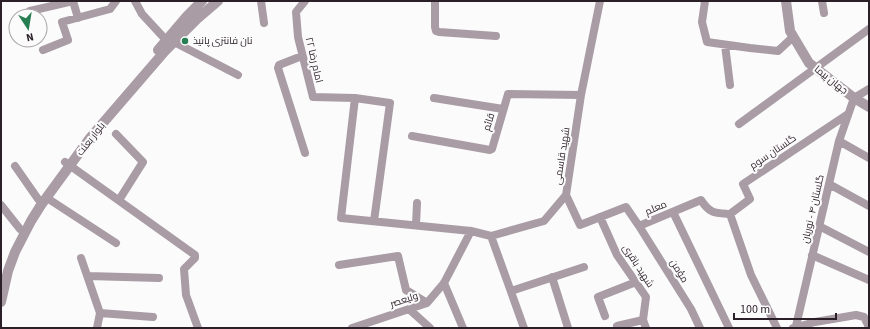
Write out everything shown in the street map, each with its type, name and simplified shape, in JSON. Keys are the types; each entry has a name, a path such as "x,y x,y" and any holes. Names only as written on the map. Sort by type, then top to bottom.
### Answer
{"street":[{"path":"43,8 73,1 78,18"},
{"path":"44,50 68,40 62,22 78,18 116,1"},
{"path":"135,1 142,14 170,41 238,75"},
{"name":"بلوار بعثت","path":"1,273 9,250 20,229 42,198 68,163 170,41 187,16 202,1"},
{"path":"187,16 210,1"},
{"name":"بلوار بعثت","path":"170,41 218,1"},
{"path":"261,1 264,23"},
{"name":"امام رضا ۲۲","path":"304,1 296,12 298,37 313,97 355,98 390,103 374,221"},
{"path":"435,1 434,27 439,32 496,36"},
{"name":"شهید قاسمی","path":"355,98 341,218 471,231 491,236 544,221 566,195 581,96 600,1"},
{"path":"706,1 702,22 707,42 778,50 794,37"},
{"name":"جهان پیما","path":"786,1 790,31 809,63 854,98 869,107"},
{"path":"822,1 824,13"},
{"path":"739,124 869,29"},
{"path":"725,45 730,86"},
{"path":"302,56 279,65 278,68 305,153"},
{"path":"854,98 869,89"},
{"name":"قائم","path":"412,136 490,150 492,149 508,94 581,96"},
{"path":"434,98 503,109"},
{"name":"گلستان ۴ - نوریان","path":"794,327 839,141 854,98"},
{"name":"گلستان سوم","path":"730,214 750,199 743,184 848,114"},
{"path":"116,134 143,162 119,200"},
{"path":"839,141 869,158"},
{"path":"68,163 194,255 195,258 184,269 186,295 198,328"},
{"path":"15,166 42,198 116,243"},
{"path":"829,184 869,206"},
{"name":"معلم","path":"566,195 580,225 626,207 639,226 701,200 705,207 713,213 730,214"},
{"name":"بلوار بعثت","path":"1,302 8,271 15,252 42,198"},
{"path":"416,225 417,203"},
{"path":"1,205 20,229"},
{"path":"673,212 729,328"},
{"path":"730,214 751,275 777,328"},
{"name":"شهید باقری","path":"600,217 617,256 646,298 643,320 646,328"},
{"name":"مؤمن","path":"639,226 691,309 700,328"},
{"path":"819,226 869,252"},
{"name":"ولیعصر","path":"352,328 427,303 444,283 471,231"},
{"path":"491,236 524,328"},
{"path":"812,255 869,280"},
{"path":"339,266 398,256 406,290 427,303"},
{"path":"81,258 100,313 97,328"},
{"path":"511,291 584,267"},
{"path":"88,276 159,278"},
{"path":"552,278 568,328"},
{"path":"605,316 598,297 636,282"},
{"path":"444,283 463,328"},
{"path":"409,309 430,328"},
{"path":"100,313 153,317"},
{"path":"794,327 822,324 856,315 864,317 869,327"},
{"path":"618,328 617,326 643,320"}],"place":[{"name":"نان فانتزی پانیذ","path":"185,41"}]}
